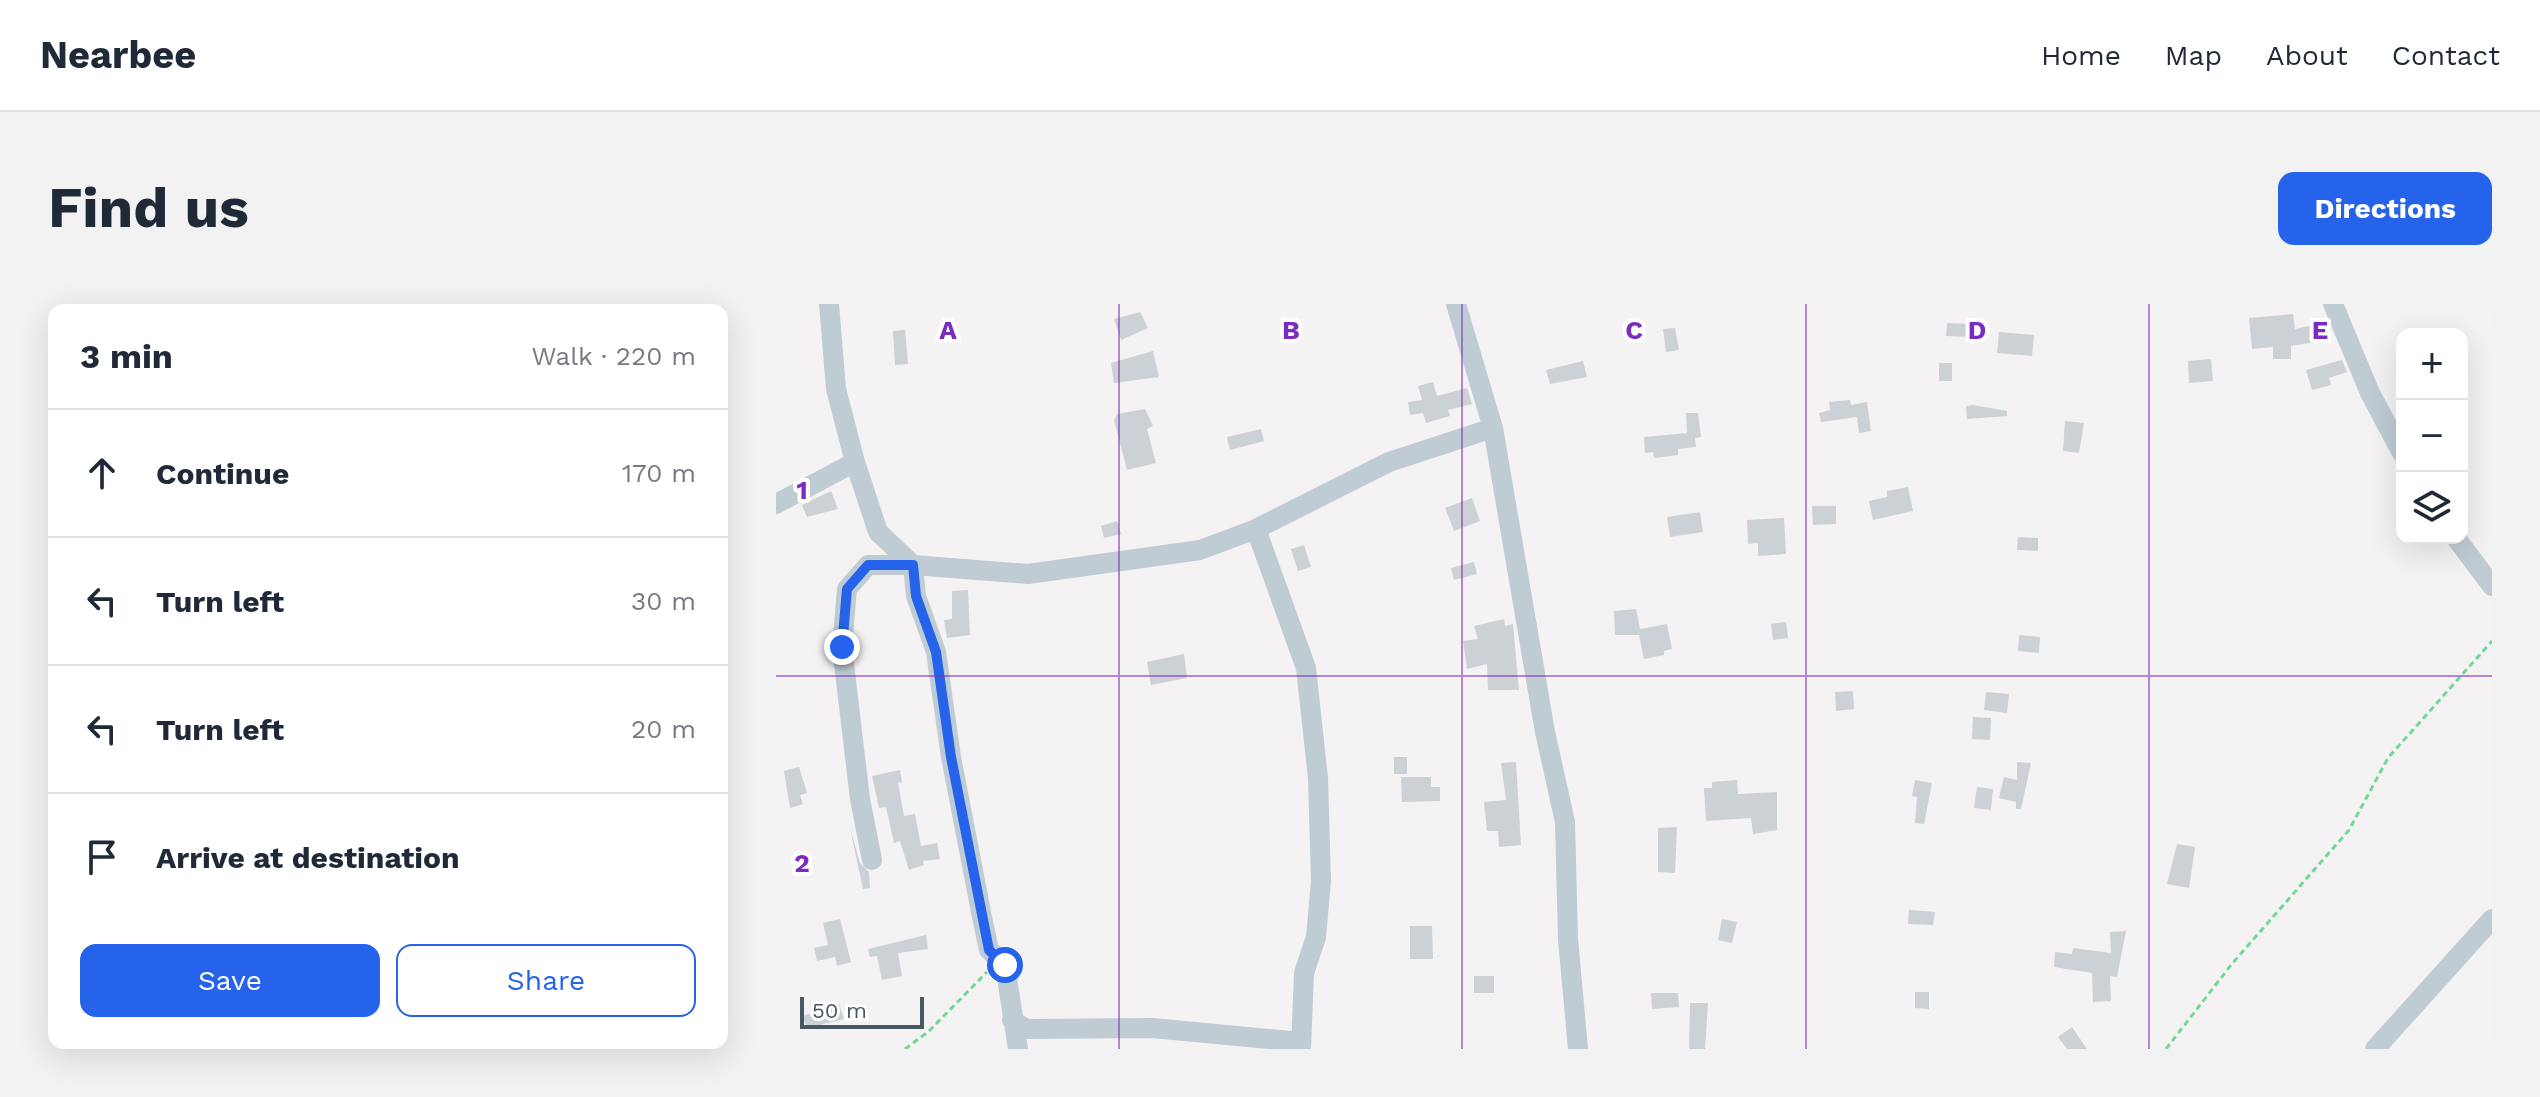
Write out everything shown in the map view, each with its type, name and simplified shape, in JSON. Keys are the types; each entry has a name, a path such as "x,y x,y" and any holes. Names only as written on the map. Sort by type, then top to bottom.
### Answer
{"street":[{"path":"829,304 836,389 855,462 878,532 913,565 916,596 936,652 951,757 982,917 989,950 1005,965 1018,1049"},
{"path":"1456,304 1493,428 1545,732 1565,822 1568,939 1578,1049"},
{"path":"2333,304 2370,393 2396,442"},
{"path":"872,860 848,707 842,647 847,589 868,565 1043,573 1200,550 1256,529 1389,462 1493,428"},
{"path":"776,504 855,462"},
{"path":"1012,1020 1026,1029 1152,1028 1301,1046 1304,973 1316,937 1321,881 1318,778 1306,668 1256,529"},
{"path":"2460,544 2492,586"},
{"path":"2375,1049 2492,919"}],"path":[{"path":"2166,1049 2231,965 2349,830 2388,758 2492,641"},
{"path":"905,1049 928,1032 999,960"}],"building":[{"path":"1140,312 1148,328 1121,340 1114,319"},
{"path":"2293,314 2295,329 2313,325 2315,342 2291,346 2291,359 2273,359 2273,347 2252,349 2249,318"},
{"path":"1947,323 1972,324 1972,337 1946,336"},
{"path":"1675,328 1679,350 1666,352 1663,329"},
{"path":"905,330 908,364 895,365 893,331"},
{"path":"1999,332 2034,335 2032,356 1997,353"},
{"path":"1153,351 1159,377 1114,383 1111,363"},
{"path":"2211,359 2213,381 2189,383 2188,361"},
{"path":"2342,360 2347,372 2329,378 2331,385 2312,390 2306,370"},
{"path":"1583,361 1587,377 1550,384 1546,370"},
{"path":"1939,363 1952,363 1952,381 1939,381"},
{"path":"1433,382 1437,396 1467,388 1472,404 1448,410 1450,416 1426,423 1423,413 1410,415 1408,402 1422,400 1418,386"},
{"path":"1850,400 1851,405 1867,402 1871,431 1859,433 1857,417 1821,422 1819,413 1830,410 1829,402"},
{"path":"1966,406 2007,411 2007,416 1967,419"},
{"path":"1145,409 1153,426 1147,429 1156,463 1127,470 1114,420 1117,414"},
{"path":"1686,413 1698,413 1701,437 1695,438 1696,447 1678,449 1678,455 1654,458 1653,452 1645,453 1644,437 1687,433"},
{"path":"2065,421 2084,423 2079,453 2063,451"},
{"path":"1261,429 1264,441 1230,450 1227,437"},
{"path":"1908,487 1913,511 1873,520 1869,501 1887,497 1887,491"},
{"path":"831,491 838,509 807,517 802,505"},
{"path":"1472,498 1480,521 1454,531 1445,508"},
{"path":"1812,506 1836,506 1836,524 1813,525"},
{"path":"1700,512 1703,532 1670,537 1667,517"},
{"path":"1784,518 1786,554 1758,556 1758,543 1748,544 1747,520"},
{"path":"1117,521 1121,534 1104,538 1101,526"},
{"path":"2018,537 2038,538 2038,551 2017,550"},
{"path":"1304,545 1311,567 1298,571 1291,549"},
{"path":"1474,562 1477,574 1454,580 1451,568"},
{"path":"968,590 970,635 947,638 944,620 952,619 952,591"},
{"path":"1636,609 1640,629 1667,624 1672,649 1664,651 1664,655 1644,659 1639,635 1615,635 1614,611"},
{"path":"1504,619 1505,626 1513,624 1519,690 1488,690 1487,664 1467,669 1463,641 1478,639 1474,626"},
{"path":"1786,622 1788,638 1773,640 1771,624"},
{"path":"2019,635 2040,637 2039,653 2018,651"},
{"path":"1184,654 1187,678 1151,685 1147,662"},
{"path":"1853,691 1854,709 1836,711 1835,692"},
{"path":"1986,692 2009,694 2007,713 1984,710"},
{"path":"1973,717 1991,718 1990,740 1972,739"},
{"path":"1394,757 1407,757 1407,774 1394,774"},
{"path":"1516,762 1521,845 1499,847 1498,831 1487,831 1484,802 1506,800 1501,763"},
{"path":"2017,762 2031,763 2021,809 2016,809 2016,802 1999,798 2004,777 2017,780"},
{"path":"799,767 807,793 800,795 803,804 790,808 784,771"},
{"path":"900,770 902,782 898,783 904,816 915,814 921,846 937,843 940,859 923,861 924,865 909,870 900,841 894,843 886,807 879,808 872,776"},
{"path":"1401,777 1431,777 1431,787 1440,787 1440,801 1402,802"},
{"path":"1737,780 1738,794 1777,792 1777,830 1753,834 1751,818 1706,821 1704,788 1712,788 1712,782"},
{"path":"1915,780 1932,783 1924,824 1915,823 1917,797 1912,796"},
{"path":"1977,787 1993,789 1991,810 1974,808"},
{"path":"1677,827 1675,873 1658,872 1658,828"},
{"path":"850,828 860,863 869,872 870,888 863,889"},
{"path":"2177,844 2195,847 2189,888 2167,884"},
{"path":"1909,910 1935,912 1933,925 1908,924"},
{"path":"840,919 851,962 837,966 835,957 817,961 814,948 828,945 823,923"},
{"path":"1722,919 1737,922 1732,943 1718,940"},
{"path":"1410,926 1432,926 1433,959 1410,959"},
{"path":"2126,931 2117,977 2110,976 2111,1001 2093,1002 2092,973 2054,967 2055,952 2072,954 2073,948 2111,953 2110,932"},
{"path":"926,935 928,949 898,953 902,976 882,980 877,956 870,957 868,949"},
{"path":"1474,976 1494,976 1494,993 1474,993"},
{"path":"1915,992 1929,992 1929,1009 1915,1008"},
{"path":"1651,993 1678,993 1679,1007 1652,1009"},
{"path":"1690,1003 1708,1003 1705,1049 1689,1049"},
{"path":"839,1004 844,1019 807,1028 802,1016"},
{"path":"2072,1027 2087,1049 2067,1049 2058,1037"}],"route":[{"path":"842,647 847,589 868,565 913,565 916,596 936,652 951,757 989,950 1005,965"}]}
